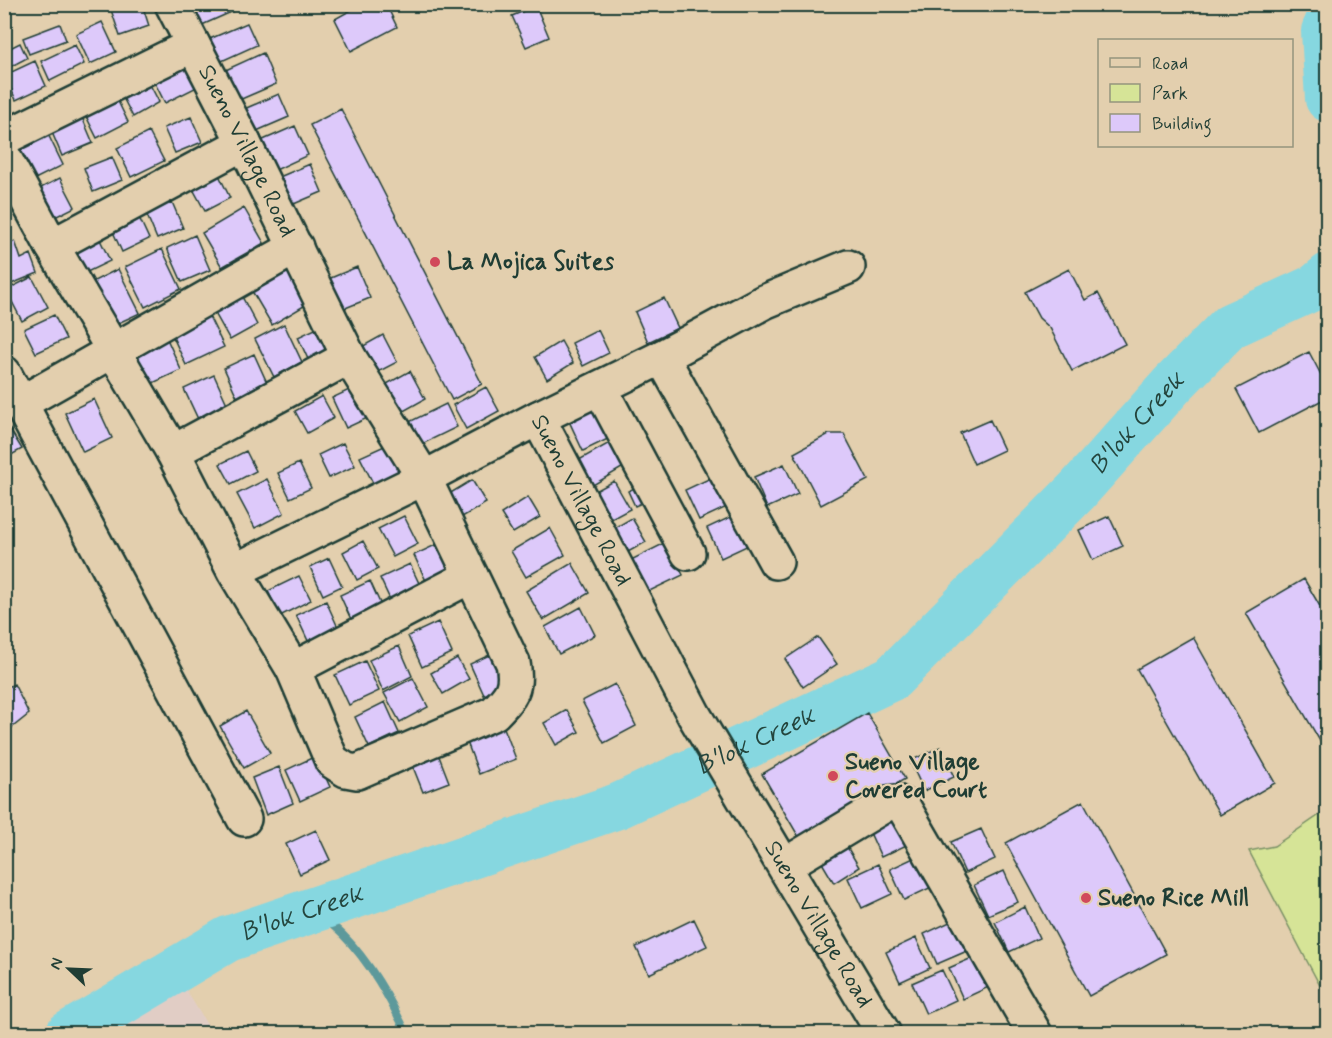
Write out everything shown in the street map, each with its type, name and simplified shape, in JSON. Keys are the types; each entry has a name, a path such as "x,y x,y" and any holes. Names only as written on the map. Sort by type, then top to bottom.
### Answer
{"street":[{"name":"Sueno Village Road","path":"172,4 244,143 349,357 424,478 538,418 694,715 884,1034"},
{"path":"4,138 193,45"},
{"path":"52,246 244,143"},
{"path":"4,157 52,246 173,453 234,571 293,669 332,761 346,770 357,772 494,713 508,700 515,683 513,663 424,478 234,571"},
{"path":"21,403 296,247"},
{"path":"538,418 662,357 764,302 848,267"},
{"path":"173,453 349,357"},
{"path":"662,357 776,562"},
{"path":"4,373 244,819"},
{"path":"600,388 688,553"},
{"path":"293,669 471,576"},
{"path":"785,865 888,803 897,802 903,806 1035,1034"}],"shaded area":[{"path":"179,978 212,1033 80,1033"}],"green space":[{"path":"1327,810 1327,999 1249,851 1274,846"}],"building":[{"path":"109,4 142,4 149,26 120,36"},
{"path":"193,4 236,4 238,9 193,29 184,9"},
{"path":"362,4 386,4 397,27 351,51 335,19"},
{"path":"536,6 549,37 526,47 512,16"},
{"path":"102,22 116,52 90,64 76,34"},
{"path":"247,23 257,45 215,64 205,41"},
{"path":"60,24 66,40 29,54 23,38"},
{"path":"20,43 27,58 4,70 4,51"},
{"path":"75,45 84,64 50,81 41,61"},
{"path":"263,53 276,84 230,104 217,74"},
{"path":"183,58 197,87 165,103 150,73"},
{"path":"35,61 46,86 16,100 5,75"},
{"path":"144,73 159,102 133,117 118,88"},
{"path":"113,91 128,122 97,138 81,106"},
{"path":"279,94 289,117 245,136 235,113"},
{"path":"341,109 482,384 452,400 310,125"},
{"path":"79,110 93,143 62,156 48,123"},
{"path":"191,117 202,142 175,153 164,128"},
{"path":"43,124 63,165 27,183 7,142"},
{"path":"295,126 308,155 267,174 254,144"},
{"path":"149,132 164,161 131,177 117,148"},
{"path":"112,157 122,180 93,192 84,168"},
{"path":"310,164 322,192 282,209 270,181"},
{"path":"218,173 230,198 205,211 192,187"},
{"path":"60,178 75,207 49,220 35,191"},
{"path":"172,202 183,228 157,239 146,213"},
{"path":"244,208 264,243 222,267 202,233"},
{"path":"137,213 149,239 122,252 110,225"},
{"path":"96,231 110,261 83,274 70,243"},
{"path":"195,235 210,270 182,282 167,248"},
{"path":"15,241 21,259 31,254 38,273 4,287 4,246"},
{"path":"162,249 181,289 145,307 125,267"},
{"path":"287,264 309,303 272,325 249,286"},
{"path":"357,267 370,298 338,311 326,280"},
{"path":"118,269 140,313 103,330 78,289"},
{"path":"1069,269 1085,300 1098,293 1125,344 1072,371 1050,328 1039,318 1025,292"},
{"path":"32,277 48,307 22,321 6,290"},
{"path":"239,291 257,325 230,340 211,306"},
{"path":"664,298 678,328 648,342 635,312"},
{"path":"205,308 224,347 186,365 168,326"},
{"path":"54,315 66,339 36,353 24,329"},
{"path":"328,323 341,353 312,368 298,337"},
{"path":"284,324 302,362 274,377 255,339"},
{"path":"163,330 181,370 142,388 123,348"},
{"path":"598,330 609,353 583,366 572,343"},
{"path":"383,335 397,362 372,375 358,349"},
{"path":"561,341 573,363 547,379 535,357"},
{"path":"1309,352 1328,388 1328,397 1259,433 1236,389"},
{"path":"254,354 268,385 238,399 224,368"},
{"path":"410,371 425,399 391,418 376,390"},
{"path":"214,375 228,406 198,419 184,389"},
{"path":"362,384 376,414 346,428 332,398"},
{"path":"486,387 499,411 466,429 453,405"},
{"path":"322,396 334,418 307,433 295,411"},
{"path":"94,399 112,438 83,452 65,413"},
{"path":"446,404 457,427 418,446 407,423"},
{"path":"599,407 612,437 583,451 569,421"},
{"path":"4,420 22,449 4,459"},
{"path":"990,420 1004,450 974,464 960,433"},
{"path":"829,434 844,434 868,480 821,505 794,453"},
{"path":"613,441 627,465 593,485 579,460"},
{"path":"343,443 355,466 329,478 318,455"},
{"path":"391,443 405,474 375,487 360,457"},
{"path":"246,451 256,471 231,484 220,464"},
{"path":"299,463 311,488 290,498 278,473"},
{"path":"784,464 798,494 767,508 754,477"},
{"path":"715,476 729,506 699,520 685,490"},
{"path":"267,479 284,513 255,528 237,494"},
{"path":"472,480 486,503 457,520 444,497"},
{"path":"614,481 630,509 604,523 588,495"},
{"path":"643,484 651,499 635,506 628,491"},
{"path":"528,497 540,517 513,533 501,514"},
{"path":"737,514 751,544 721,558 707,528"},
{"path":"404,516 418,544 393,557 378,529"},
{"path":"1109,516 1123,546 1093,560 1079,530"},
{"path":"632,518 646,542 619,557 606,533"},
{"path":"550,528 565,555 526,577 511,551"},
{"path":"363,541 378,569 357,580 343,552"},
{"path":"444,541 458,571 428,585 414,555"},
{"path":"667,542 683,575 639,596 623,564"},
{"path":"329,558 342,586 323,595 310,567"},
{"path":"572,563 589,593 543,620 526,591"},
{"path":"410,564 424,594 394,608 380,578"},
{"path":"299,576 311,600 280,616 268,591"},
{"path":"1304,579 1328,620 1328,755 1246,613"},
{"path":"370,581 384,612 354,626 340,595"},
{"path":"326,601 340,632 310,645 296,615"},
{"path":"581,607 595,635 559,654 545,627"},
{"path":"438,622 452,653 422,667 408,636"},
{"path":"818,637 837,664 803,687 785,659"},
{"path":"1193,637 1275,783 1220,815 1137,669"},
{"path":"399,646 412,676 383,691 369,660"},
{"path":"500,650 513,681 484,695 470,664"},
{"path":"457,658 469,679 443,694 431,673"},
{"path":"365,661 379,691 349,705 335,675"},
{"path":"413,678 428,707 400,722 384,693"},
{"path":"14,684 29,714 4,734 4,689"},
{"path":"615,684 636,726 604,743 582,701"},
{"path":"385,702 399,733 369,747 355,717"},
{"path":"567,710 579,732 556,745 544,723"},
{"path":"246,711 270,753 244,768 220,726"},
{"name":"Sueno Village Covered Court","path":"867,713 905,779 800,839 762,774"},
{"path":"501,720 516,759 479,774 464,734"},
{"path":"940,747 954,777 924,791 910,761"},
{"path":"437,751 449,782 423,792 411,762"},
{"path":"316,756 330,787 300,801 286,770"},
{"path":"279,767 293,803 266,815 252,778"},
{"name":"Sueno Rice Mill","path":"1083,801 1166,954 1089,996 1006,843"},
{"path":"897,812 911,843 881,857 867,826"},
{"path":"981,829 995,859 965,873 951,842"},
{"path":"316,830 330,860 300,874 286,844"},
{"path":"843,840 859,867 834,883 818,856"},
{"path":"920,855 934,886 904,900 890,869"},
{"path":"878,864 892,894 862,908 848,878"},
{"path":"1004,871 1018,902 988,915 974,885"},
{"path":"1025,907 1039,938 1009,952 995,922"},
{"path":"694,919 707,946 649,974 636,947"},
{"path":"954,920 967,951 937,964 924,934"},
{"path":"916,938 930,968 900,982 886,952"},
{"path":"979,955 993,985 963,999 949,968"},
{"path":"942,970 956,1000 926,1014 912,983"}],"waterway":[{"name":"B'lok Creek","path":"1328,22 1324,31 1328,99"},
{"name":"B'lok Creek","path":"68,1034 228,939 618,806 892,678 1077,491 1173,384 1230,326 1315,287 1328,276"},
{"path":"314,910 333,925 362,957 386,994 407,1034"}],"place":[{"name":"La Mojica Suites","path":"435,262"},
{"name":"Sueno Village Covered Court","path":"833,776"},
{"name":"Sueno Rice Mill","path":"1086,898"}]}
